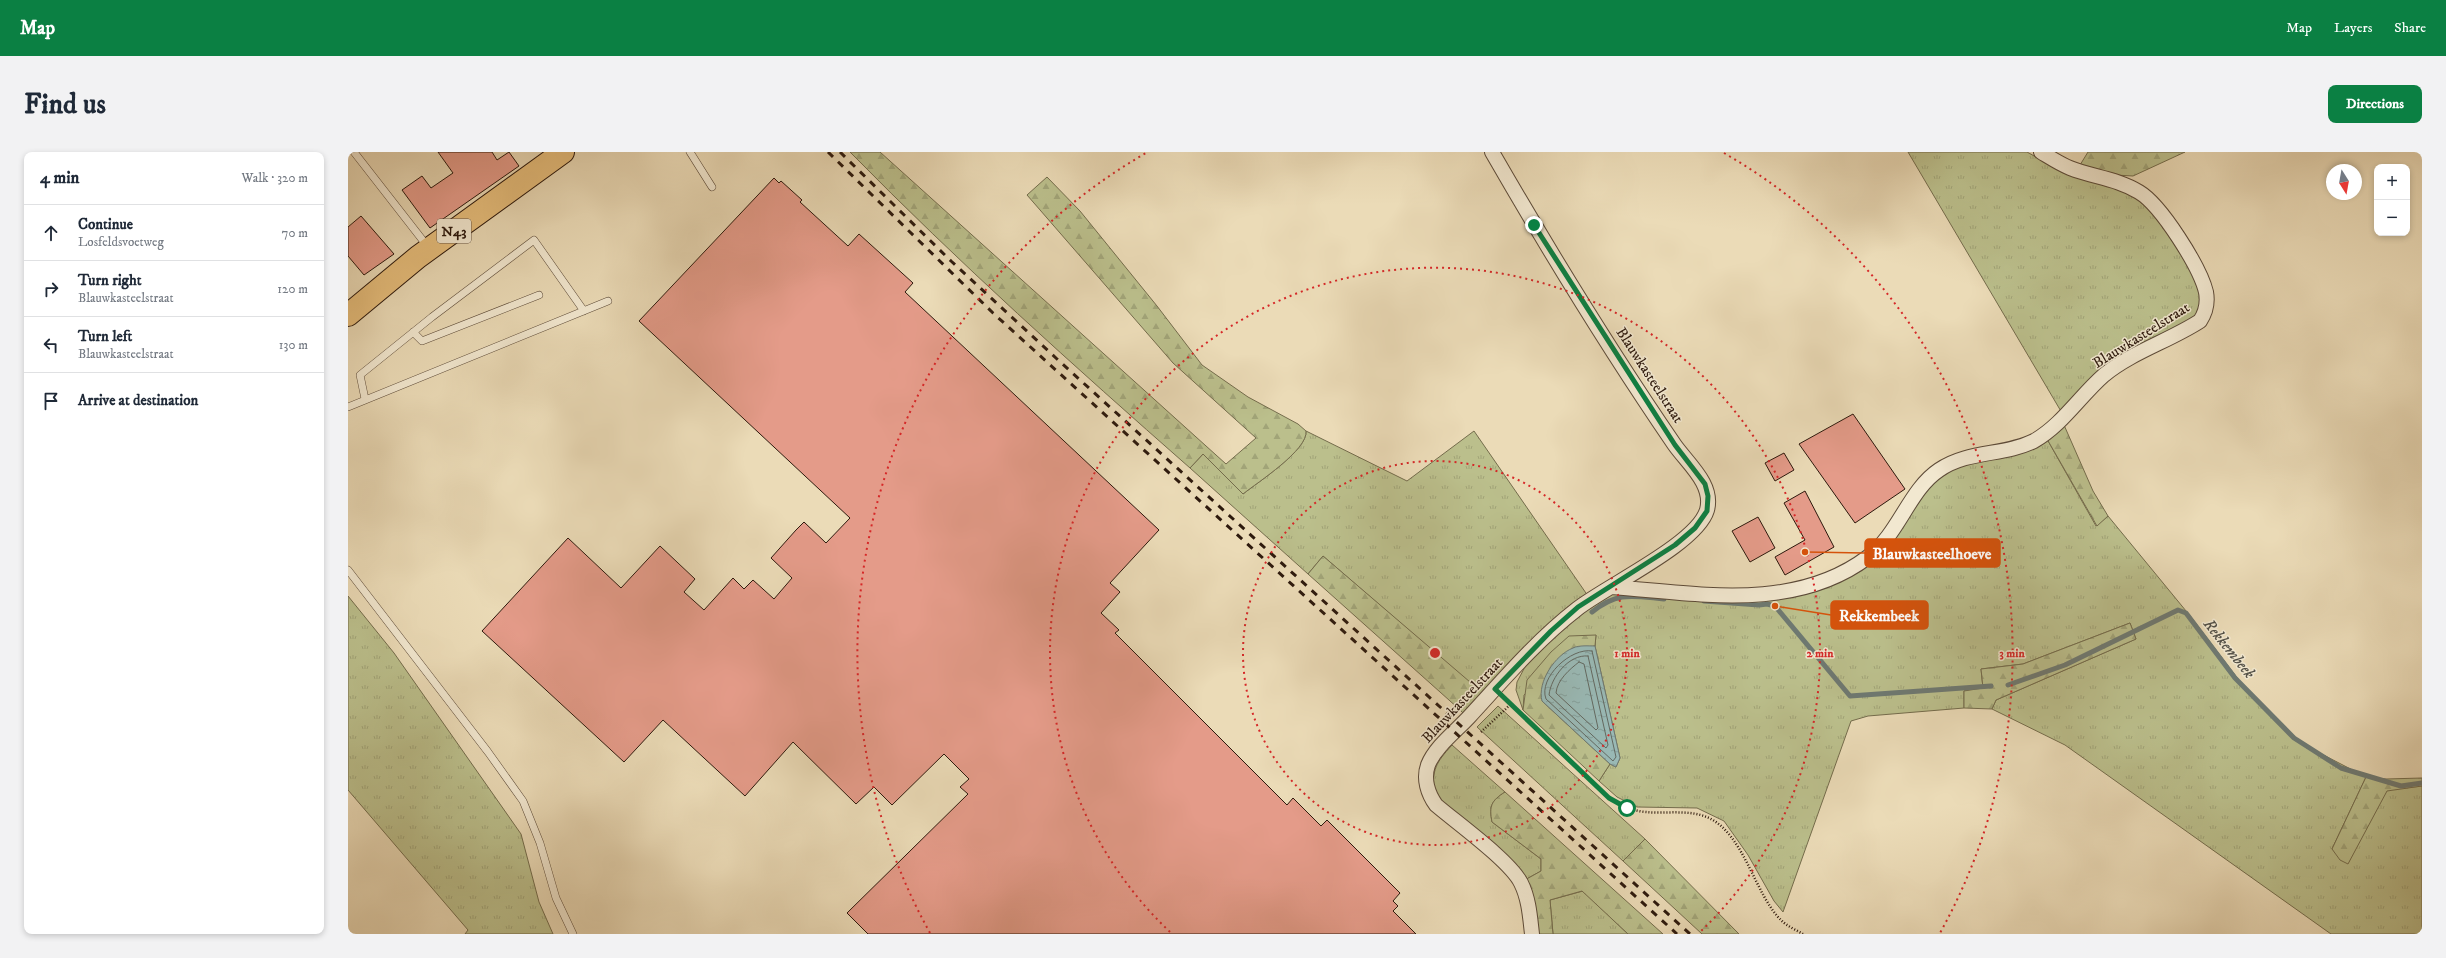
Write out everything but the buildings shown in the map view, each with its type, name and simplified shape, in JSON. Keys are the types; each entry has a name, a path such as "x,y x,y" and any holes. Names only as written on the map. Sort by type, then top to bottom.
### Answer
{"main road":[{"name":"N43","path":"348,315 430,249 563,152"}],"street":[{"name":"Blauwkasteelstraat","path":"1492,152 1534,225 1626,370 1675,445 1705,484 1708,496 1707,511 1695,528 1675,545 1578,607 1551,631 1495,689 1434,756 1427,768 1426,776 1429,795 1436,805 1508,866 1521,883 1526,896 1532,934"},
{"name":"Blauwkasteelstraat","path":"1611,587 1754,596 1784,592 1842,572 1868,557 1893,532 1928,479 1939,470 1958,459 2033,441 2062,419 2105,374 2127,360 2200,321 2205,313 2206,292 2198,274 2171,227 2155,205 2140,192 2123,184 2072,168 2041,152"}],"lane":[{"path":"354,152 430,249"},
{"path":"690,152 712,187"},
{"path":"365,398 360,375 413,332 534,240 584,311"},
{"path":"413,332 422,341 539,295"},
{"path":"348,407 365,398 608,301"},
{"path":"348,570 488,752 523,801 540,844 556,898 573,934"}],"path":[{"path":"1495,689 1609,798 1627,808 1645,812 1689,813 1709,818 1725,831 1742,854 1782,921 1803,934"},
{"path":"1481,732 1511,704"}],"green space":[{"path":"850,152 880,152 1226,464 1256,438 1173,363 1027,195 1047,177 1080,211 1157,306 1202,365 1248,397 1298,424 1306,431 1304,439 1299,447 1281,465 1243,494 1203,454 1190,468 975,274"},
{"path":"1908,152 2027,152 2056,168 2118,186 2149,205 2195,275 2202,294 2199,317 2145,346 2062,413"},
{"path":"2088,152 2185,152 2133,176 2115,175 2080,165"},
{"path":"2064,425 2093,491 2108,516 2097,526 2047,439"},
{"path":"1306,431 1407,481 1474,431 1588,596 1465,715 1459,709 1477,689 1323,556 1308,574 1190,468 1203,454 1243,494 1291,456 1304,439"},
{"path":"2047,439 2096,526 2108,516 2191,617 2248,692 2282,727 2310,748 2366,777 2332,849 2348,863 2387,790 2422,786 2422,934 2331,934 2065,745 1992,709 1996,700 2136,639 2130,623 2023,664 1981,669 1983,688 1964,691 1964,708 1868,716 1851,721 1783,912 1774,901 1748,855 1724,821 1697,808 1637,807 1617,797 1599,781 1610,764 1616,767 1620,758 1595,646 1596,635 1524,695 1523,710 1516,690 1517,682 1526,665 1565,624 1610,593 1772,600 1805,593 1876,558 1891,544 1918,500 1945,470"},
{"path":"1323,556 1477,688 1459,709 1308,574"},
{"path":"348,596 394,653 521,834 539,902 553,934 465,934 468,930 348,790"},
{"path":"2130,623 2136,639 1996,700 1992,709 1964,708 1964,691 1983,688 1981,669 2023,664"},
{"path":"1596,635 1595,646 1573,648 1542,701 1610,764 1599,781 1523,710 1527,680 1551,652 1569,636"},
{"path":"1498,706 1645,839 1623,861 1477,727"},
{"path":"1452,745 1505,792 1492,804 1492,822 1541,859 1541,871 1523,881 1433,794 1436,767"},
{"path":"2366,777 2386,779 2422,778 2422,786 2387,791 2348,864 2340,860 2332,849"},
{"path":"1505,792 1663,934 1628,934 1582,891 1550,900 1553,934 1534,934 1523,881 1541,871 1541,859 1492,822 1492,804"},
{"path":"1645,839 1739,934 1702,934 1623,861"},
{"path":"1583,891 1628,934 1553,934 1550,900"}],"water":[{"path":"1595,646 1620,758 1616,767 1610,764 1542,701 1542,686 1554,663 1566,652 1575,647"}],"waterway":[{"name":"Rekkembeek","path":"1592,612 1601,605 1626,596 1664,599"},
{"name":"Rekkembeek","path":"1704,601 1759,605 1767,604 1775,606 1850,696 1991,686"},
{"name":"Rekkembeek","path":"2008,685 2065,665 2178,610 2186,613 2235,678 2294,738 2341,768 2401,786 2422,783"}],"railway":[{"path":"828,152 993,313 1677,934"},
{"path":"840,152 951,261 1057,359 1690,934"}],"place":[{"name":"Blauwkasteelhoeve","path":"1805,552"},
{"name":"Rekkembeek","path":"1775,606"}],"route":[{"path":"1534,225 1675,445 1705,484 1708,496 1707,511 1695,528 1675,545 1578,607 1551,631 1495,689 1609,798 1627,808"}]}
